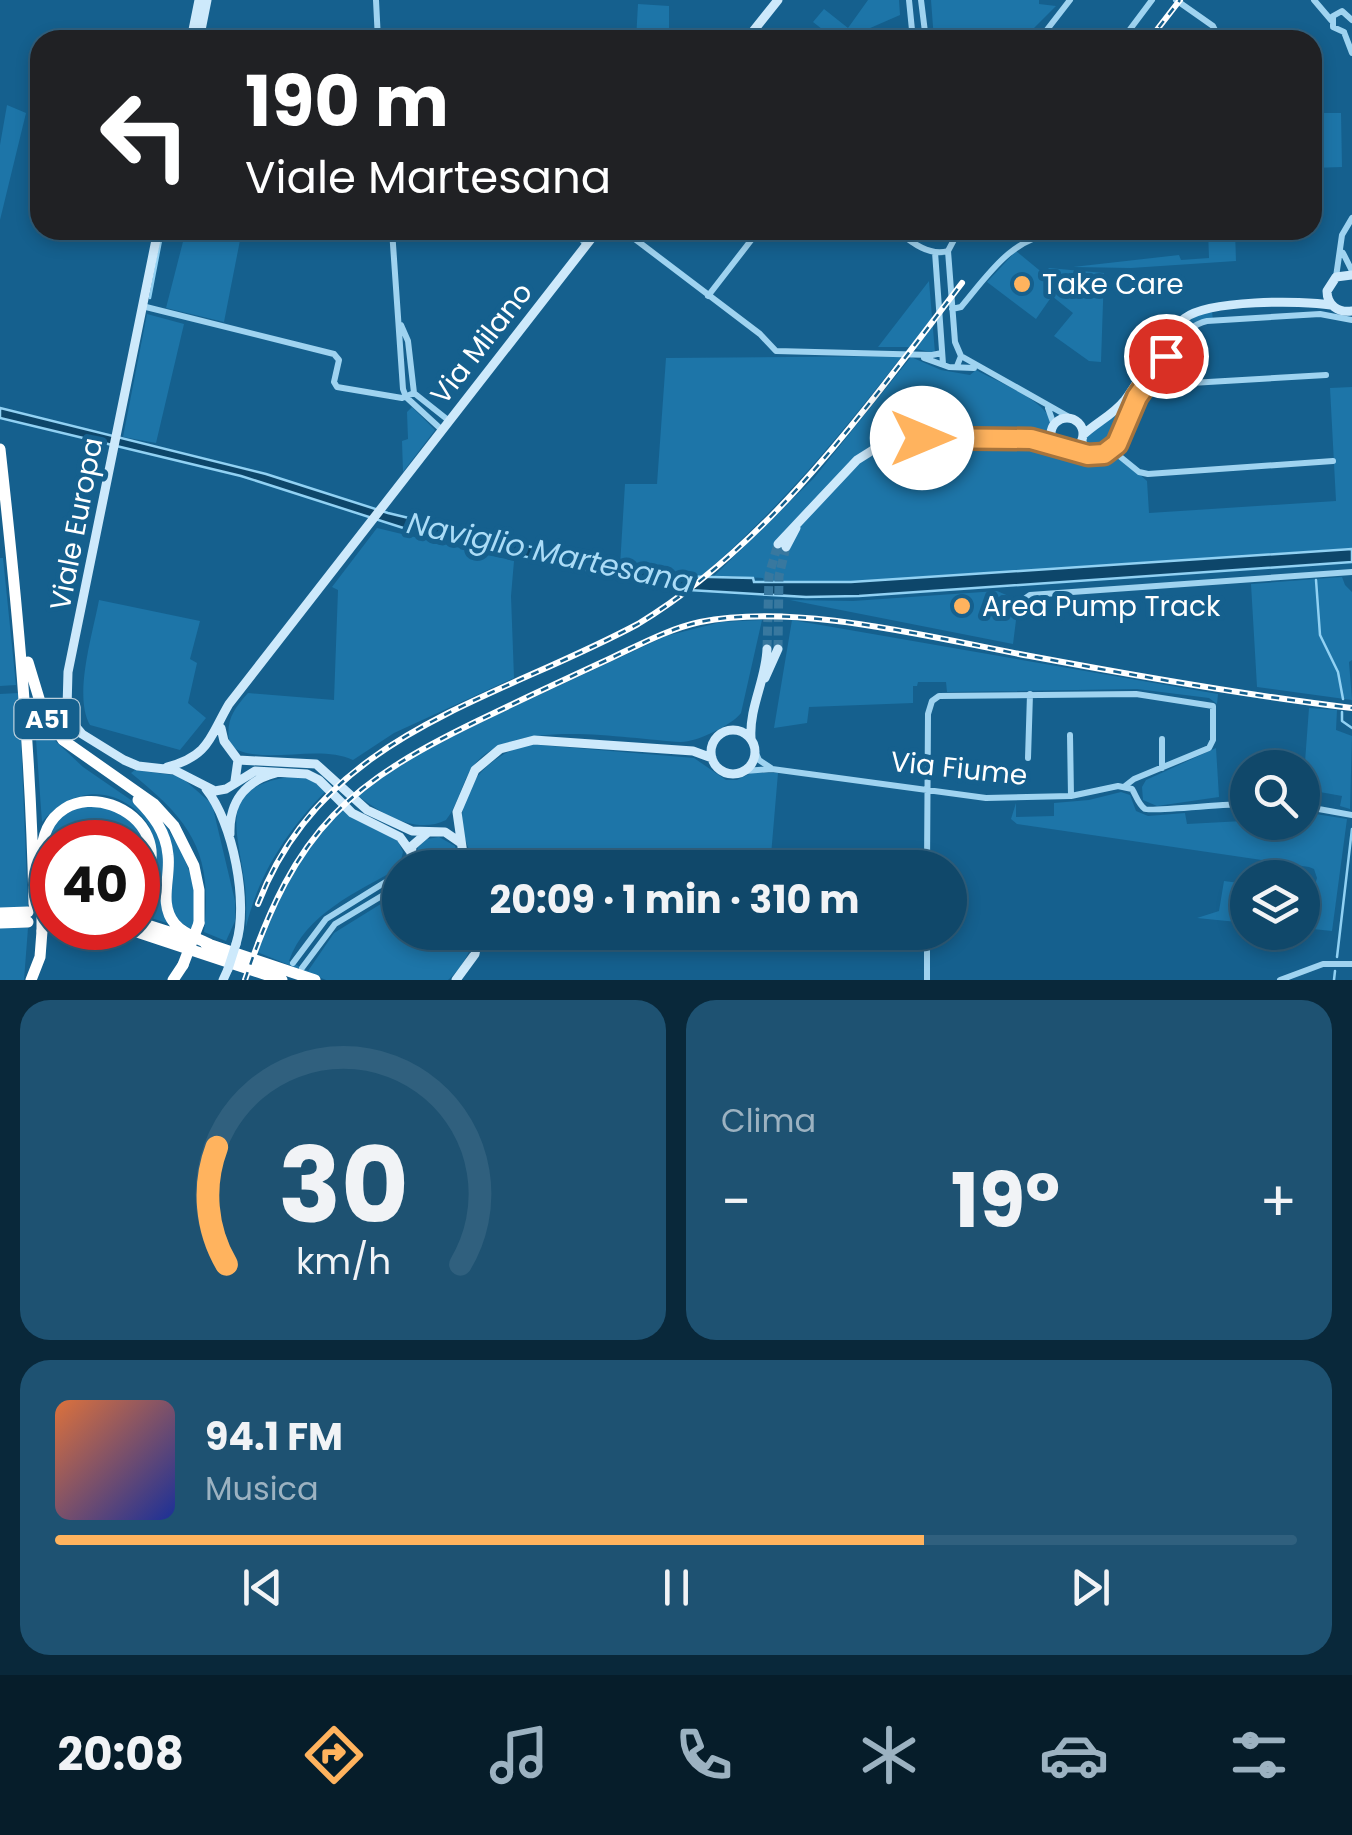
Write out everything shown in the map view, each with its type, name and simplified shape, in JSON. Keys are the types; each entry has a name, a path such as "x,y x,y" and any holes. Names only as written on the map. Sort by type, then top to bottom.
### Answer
{"highway":[{"name":"A51","path":"0,449 20,624 33,820"},
{"name":"A51","path":"20,624 36,694 53,727 71,748 163,812 182,837 198,882 198,923 183,965 173,980"},
{"path":"120,783 148,809 165,840 169,860 166,904 172,921 209,944"},
{"path":"54,820 59,813 84,802 106,802 133,820"},
{"path":"0,913 30,916"},
{"path":"0,923 30,918"},
{"path":"160,929 315,980"},
{"path":"160,940 282,980"},
{"name":"A51","path":"30,980 35,950"}],"street":[{"path":"192,30 198,0"},
{"path":"201,30 207,0"},
{"path":"376,0 378,30"},
{"path":"754,30 778,0"},
{"path":"909,0 912,30"},
{"path":"921,0 925,30"},
{"path":"1047,30 1070,0"},
{"path":"1130,30 1152,0"},
{"path":"1176,0 1214,30"},
{"path":"1317,3 1334,16 1351,19 1344,32"},
{"path":"1334,16 1335,30 1344,32"},
{"path":"1344,32 1352,52"},
{"path":"1331,305 1327,290 1342,252 1342,236 1352,218"},
{"name":"Viale Europa","path":"156,240 68,672 66,708 76,727 94,742 134,764 165,767 196,781"},
{"path":"393,240 410,395"},
{"path":"582,240 586,245"},
{"name":"Via Milano","path":"220,726 229,704 590,240"},
{"path":"636,240 760,334 773,350 959,352 1075,420 1088,451 1096,456"},
{"path":"708,296 750,240"},
{"path":"908,240 932,250 948,251"},
{"path":"928,240 944,364"},
{"path":"950,240 952,309 959,352 956,366"},
{"path":"952,309 962,307 1016,246 1027,240"},
{"path":"1300,302 1334,279 1352,273 1342,252"},
{"path":"1071,449 1122,403 1179,324 1189,316 1218,307 1300,302 1352,311"},
{"path":"142,306 334,354 339,360 334,382 337,387 410,395 445,425"},
{"path":"782,546 858,460 884,443 913,438 1031,439 1096,456 1112,450 1137,397 1182,334 1198,323 1320,314 1352,320"},
{"path":"914,354 944,364 985,370"},
{"path":"1152,377 1174,384 1326,376"},
{"path":"1048,406 1056,445"},
{"path":"1031,439 1060,420 1098,421"},
{"path":"1112,450 1148,474 1333,461"},
{"path":"1020,602 1028,596 1352,572"},
{"path":"693,751 714,743 752,710 772,649"},
{"path":"927,850 932,701 940,695 1030,694 1028,758"},
{"name":"Via Fiume","path":"745,770 772,769 986,798 1071,796 1125,786 1211,746 1211,704 1136,694 1030,694"},
{"path":"412,850 417,840 434,832 457,812 475,770 490,754 511,744 534,740 693,751 712,758 724,772 734,774 752,762 752,710"},
{"path":"165,767 189,760 207,745 220,726"},
{"path":"220,726 238,760"},
{"path":"732,730 741,732 762,762 772,769"},
{"path":"1070,735 1071,796"},
{"path":"1162,740 1162,768"},
{"path":"712,758 714,743"},
{"path":"207,745 229,748"},
{"path":"196,754 192,766 196,781 206,789 222,818 242,899 236,944 223,980"},
{"path":"222,818 238,760"},
{"path":"238,760 316,764 326,769 364,808 408,830 452,835 462,846"},
{"path":"206,789 218,791 255,771 294,772 317,778 350,811 398,836 402,850"},
{"path":"230,846 230,814 238,798 260,778 294,772"},
{"path":"1125,786 1133,790 1142,807 1152,812 1230,804"},
{"path":"1320,809 1352,815"},
{"path":"457,812 463,850"},
{"path":"293,963 326,919 382,880"},
{"path":"302,968 335,924 382,896"},
{"path":"456,980 476,950"},
{"path":"927,950 928,980"},
{"path":"1280,980 1325,963 1352,964"}],"shaded area":[{"path":"868,0 899,0 900,15 866,30 823,30 813,22 824,9 848,28"},
{"path":"931,0 1039,0 1039,4 1056,6 1032,30 933,30"},
{"path":"638,4 669,6 669,29 728,30 637,30"},
{"path":"7,105 26,113 0,220 0,145"},
{"path":"1322,113 1341,113 1342,167 1322,168"},
{"path":"183,240 240,240 224,322 166,308"},
{"path":"1208,240 1235,240 1236,261 1131,268 1073,267 1179,255 1181,260 1209,258"},
{"path":"1016,251 1044,274 1049,268 1104,273 1101,362 1089,361 1054,336 1073,313 1052,296 1036,319 987,282"},
{"path":"929,281 935,353 907,347 878,347"},
{"path":"1212,311 1213,321 1186,330 1137,397 1112,450 1147,481 1149,513 1336,501 1330,388 1352,387 1352,548 851,582 764,582 763,578 729,576 711,579 814,478 911,357 941,370 970,375 976,370 1012,388 1047,413 1056,446 1091,455 1082,439 1114,412 1185,319"},
{"path":"147,314 184,324 156,443 123,437"},
{"path":"902,356 806,473 699,578 620,566 625,484 657,484 666,358"},
{"path":"412,407 435,430 403,472 402,441 408,439 407,412"},
{"path":"377,528 514,561 514,678 394,733 353,760 323,754 258,755 230,746 231,717 248,693 334,700 338,590 332,587"},
{"path":"3,558 16,685 0,686"},
{"path":"1342,577 1352,592 1352,700 1257,687 1251,584"},
{"path":"997,591 1011,597 1017,612 1013,644 790,600 853,601"},
{"path":"99,600 200,621 190,659 197,663 188,703 206,718 180,750 90,725 85,713 84,681"},
{"path":"762,620 741,713 705,736 681,742 570,734 515,740 492,750 474,765 450,814 435,824 400,820 357,795 397,765 438,742 666,636 721,622"},
{"path":"792,620 1218,694 1217,704 1209,698 1137,689 947,692 946,682 918,682 913,686 913,703 809,707 807,723 774,728"},
{"path":"19,693 28,907 0,908 0,694"},
{"path":"1309,708 1337,710 1336,730 1352,736 1350,809 1340,806 1342,796 1320,792 1320,750 1306,750"},
{"path":"34,712 48,734 83,767 144,809 150,820 120,800 96,794 73,799 42,820"},
{"path":"528,744 694,758 726,780 751,773 778,773 771,850 469,850 462,814 471,786 489,764"},
{"path":"1216,748 1219,797 1157,806 1143,800 1146,780"},
{"path":"135,770 180,776 212,804 235,901 235,921 226,941 204,932 205,881 194,841 169,807 131,773"},
{"path":"295,776 306,777 327,790 277,853 259,888 246,927 238,810 253,788"},
{"path":"1121,792 1130,795 1136,811 1148,816 1185,813 1187,824 1230,822 1230,840 1320,840 1320,815 1347,819 1332,931 1320,930 1320,860 1261,860 1017,824 1011,819 1016,803 1016,817 1054,816 1054,803"},
{"path":"85,804 120,812 133,820 55,820"},
{"path":"342,809 390,835 402,850 382,850 382,878 320,917 297,944 289,961 308,971 334,933 382,903 382,950 469,950 458,970 448,980 326,980 257,952 273,912 315,842"},
{"path":"159,817 189,869 195,899 192,929 181,922 172,906 173,856"},
{"path":"439,837 456,850 417,850 427,839"},
{"path":"160,839 166,850 161,900 167,923 160,921"},
{"path":"1224,881 1230,882 1230,921 1197,918 1219,911"},
{"path":"0,928 28,928 24,980 0,980"}],"water":[{"name":"Naviglio Martesana","path":"0,408 266,474 388,513 669,576 753,578 754,582 851,582 1352,549 1352,562 859,596 672,589 419,533 241,476 0,418"}],"waterway":[{"path":"150,298 161,240"},
{"path":"1316,580 1320,635 1338,672 1343,699"},
{"path":"1342,712 1342,721 1352,728"},
{"path":"1337,957 1352,829"},
{"path":"1334,980 1335,971"}],"tunnel":[{"path":"767,649 769,575 778,544"},
{"path":"778,649 779,576 786,547"}],"railway":[{"path":"1157,30 1180,0"},
{"path":"258,904 287,846 324,799 369,761 418,729 471,702 638,624 732,554 815,469 962,283"},
{"path":"245,980 285,883 334,815 364,788 400,763 492,714 654,638 700,622 738,617 821,619 1150,678 1352,708"}],"place":[{"name":"Take Care","path":"1022,284"},
{"name":"Area Pump Track","path":"962,606"}],"route":[{"path":"922,438 1031,439 1088,455 1104,454 1117,444 1137,397 1166,356"}]}
